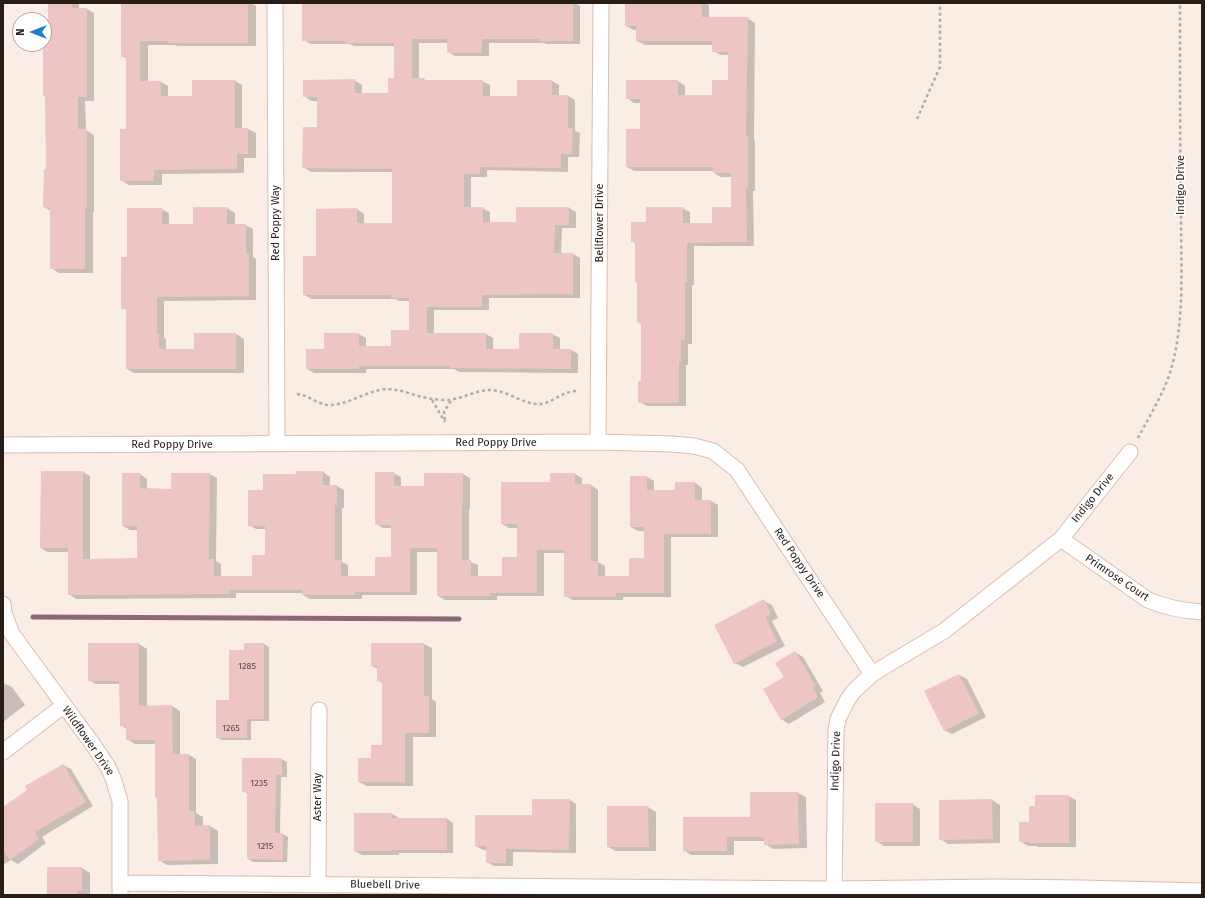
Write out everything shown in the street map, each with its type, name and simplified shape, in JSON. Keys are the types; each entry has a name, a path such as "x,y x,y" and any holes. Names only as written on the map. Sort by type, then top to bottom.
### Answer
{"street":[{"name":"Red Poppy Way","path":"275,3 277,444"},
{"name":"Bellflower Drive","path":"598,442 601,3"},
{"name":"Red Poppy Drive","path":"3,445 598,442 672,444 694,446 713,451 737,470 872,674"},
{"name":"Indigo Drive","path":"834,892 835,744 837,725 842,709 848,699 854,691 872,674 944,631 1060,539 1130,452"},
{"name":"Primrose Court","path":"1060,539 1148,600 1163,606 1202,612"},
{"name":"Wildflower Drive","path":"3,604 4,613 12,634 63,706 94,746 108,767 113,778 120,801 120,889"},
{"path":"3,752 63,706"},
{"name":"Aster Way","path":"318,884 319,710"},
{"name":"Bluebell Drive","path":"120,889 318,884 666,891 996,891 1082,888 1202,892"}],"path":[{"path":"916,119 940,67 940,3"},
{"name":"Indigo Drive","path":"1130,452 1163,390 1170,373 1178,330 1181,283 1180,3"},
{"path":"297,394 304,395 323,405 340,404 375,391 389,389 432,399 449,400 475,392 490,390 535,404 543,404 570,391 577,391"},
{"path":"432,399 445,422 444,412 453,399"}],"building":[{"path":"48,3 72,3 72,8 87,8 87,97 78,97 78,129 87,129 85,269 50,269 50,208 43,207 44,169 46,169 43,52 52,52 52,12 48,12"},
{"path":"248,3 248,43 168,43 169,41 140,41 140,81 161,81 161,96 192,96 192,80 235,80 235,128 248,128 248,154 237,154 237,169 154,170 154,181 120,181 120,129 126,129 126,57 121,57 121,4"},
{"path":"302,3 573,3 573,41 539,41 539,39 482,39 482,53 447,53 447,39 412,39 412,78 424,78 424,80 483,80 483,96 517,96 517,80 552,80 552,95 568,95 568,128 573,128 572,154 561,154 561,168 480,167 480,174 464,174 464,207 483,207 483,222 516,222 516,207 569,207 569,225 555,225 554,253 573,253 573,294 482,295 482,307 427,307 427,333 486,333 486,349 519,349 519,333 553,333 553,349 571,349 571,369 450,368 450,366 359,366 359,369 306,369 306,349 324,349 324,333 359,333 359,346 391,346 391,330 409,330 409,298 391,298 391,295 303,295 303,256 316,256 316,209 357,208 357,223 392,223 392,169 302,168 303,127 317,127 317,97 303,97 303,80 355,79 355,93 388,93 388,78 394,78 394,43 302,41"},
{"path":"625,3 702,3 702,17 748,17 746,136 748,136 748,188 746,188 747,242 687,243 685,340 681,340 681,362 679,362 679,403 638,403 638,381 641,381 641,322 637,322 635,242 631,242 631,222 646,222 646,207 683,207 683,223 712,223 712,207 731,207 731,173 713,173 713,167 626,167 626,129 640,129 640,99 626,99 626,80 678,80 678,95 712,95 712,80 728,80 728,52 712,52 712,41 636,41 636,26 625,26"},
{"path":"193,207 227,207 227,224 246,224 246,253 249,253 249,296 157,297 157,334 159,334 159,349 194,349 194,333 236,333 236,369 126,369 126,309 121,309 121,257 127,257 127,208 162,208 162,224 193,224"},
{"path":"41,471 83,471 83,559 137,558 137,526 122,526 122,473 140,473 140,488 171,489 171,473 210,473 209,559 214,559 214,576 252,576 252,555 265,555 265,526 248,526 248,490 263,490 263,474 296,474 296,471 323,471 323,485 337,485 337,505 335,505 335,560 341,560 341,576 375,576 375,557 391,557 391,525 375,525 375,472 394,472 394,486 424,486 424,473 463,473 462,560 471,560 471,576 502,576 502,557 517,557 517,524 501,524 501,482 550,482 550,473 575,473 575,484 591,484 591,561 598,561 598,576 629,576 629,558 644,558 644,527 630,527 630,476 647,476 647,490 675,490 675,482 695,482 695,500 711,500 711,534 664,534 664,593 616,593 616,597 564,597 564,550 537,550 537,593 490,593 490,596 437,596 437,548 410,548 410,592 355,592 355,595 302,595 302,590 229,590 229,594 68,595 68,548 40,548"},
{"path":"764,599 771,614 765,617 777,641 734,664 714,625"},
{"path":"88,643 139,643 139,706 172,705 173,754 189,754 189,811 195,811 195,826 210,825 210,860 158,861 157,798 155,798 155,740 126,740 126,726 120,726 119,681 88,681"},
{"path":"244,643 264,643 264,719 247,719 247,738 216,738 216,700 229,700 229,650 244,650"},
{"path":"371,643 424,643 424,696 429,696 429,733 405,733 405,782 358,782 358,758 371,758 371,745 382,745 382,681 377,681 377,666 371,666"},
{"path":"795,651 816,686 813,688 818,697 781,720 763,689 784,677 775,663"},
{"path":"959,674 979,713 944,731 924,691"},
{"path":"242,758 282,758 282,775 276,775 275,833 283,833 283,860 247,859 247,792 242,792"},
{"path":"63,764 86,802 35,832 39,839 10,860 3,850 3,807 27,790 25,786"},
{"path":"750,792 798,792 799,844 764,845 764,837 727,837 727,851 683,851 683,817 750,817"},
{"path":"1035,795 1069,795 1069,843 1019,842 1019,822 1029,822 1029,806 1035,806"},
{"path":"532,799 570,799 569,850 506,849 506,863 486,863 486,846 475,846 475,815 532,815"},
{"path":"992,799 993,839 939,840 939,800"},
{"path":"875,803 913,803 913,842 875,842"},
{"path":"607,806 648,806 649,847 607,847"},
{"path":"354,813 392,813 392,818 447,818 447,850 354,851"},
{"path":"47,867 82,867 82,891 77,891 77,895 47,895"}],"waterway":[{"path":"33,617 459,619"}]}
